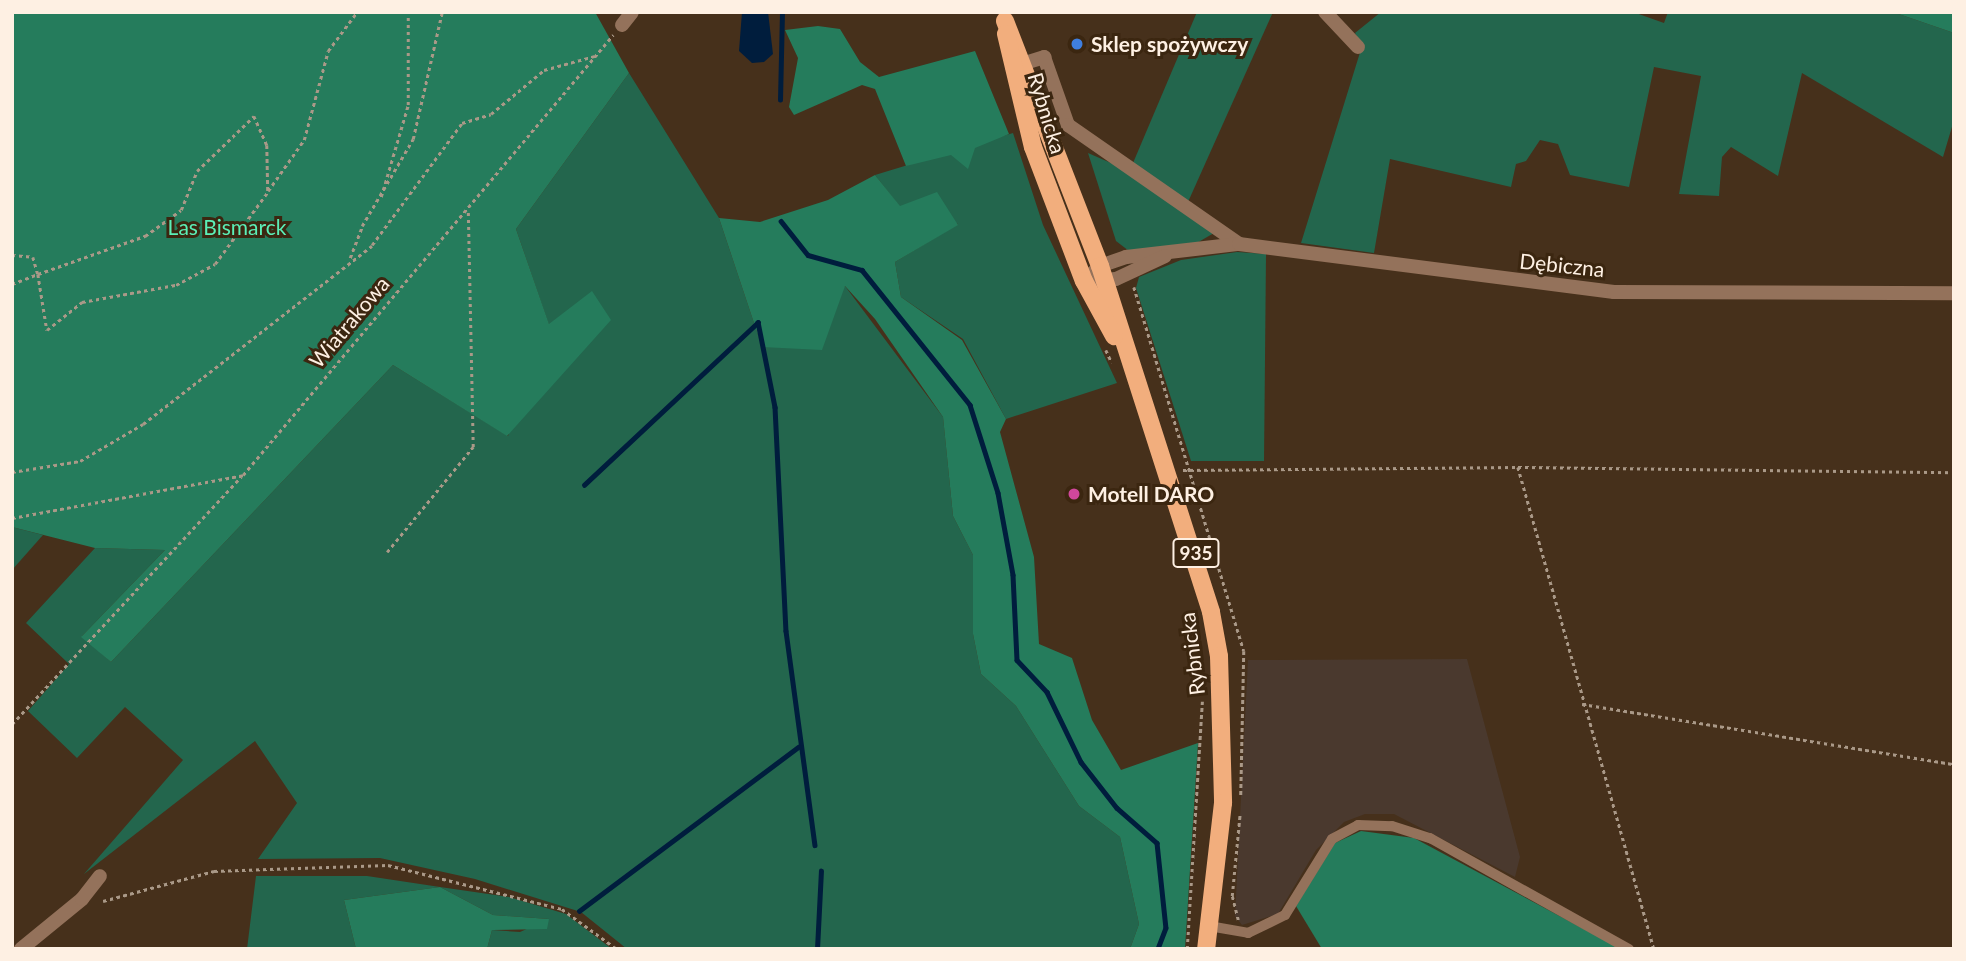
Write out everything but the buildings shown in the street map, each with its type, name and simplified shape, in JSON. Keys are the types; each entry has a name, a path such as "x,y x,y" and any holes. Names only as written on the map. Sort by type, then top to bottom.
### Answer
{"main road":[{"name":"Rybnicka","path":"1004,17 1084,281 1130,366"},
{"name":"Rybnicka","path":"1018,65 1103,273 1130,366 1200,565 1219,656 1223,803 1206,949"}],"street":[{"path":"622,25 632,12"},
{"path":"1325,12 1358,47"},
{"path":"1018,65 1044,57 1068,125 1239,244"},
{"name":"Dębiczna","path":"1084,281 1169,254 1239,244 1614,292 1954,293"},
{"path":"21,949 82,900 100,876"}],"lane":[{"path":"1209,926 1248,933 1285,915 1332,839 1358,825 1391,825 1430,838 1629,949"}],"path":[{"path":"12,255 33,257 47,330 82,302 176,285 215,264 304,140 328,51 357,12"},
{"path":"378,204 407,112 408,12"},
{"path":"349,261 413,139 442,12"},
{"name":"Wiatrakowa","path":"12,724 243,475 622,25"},
{"path":"12,472 80,461 142,424 349,261 372,246 462,123 491,114 544,70 595,56"},
{"path":"12,284 145,236 181,210 197,171 254,116 267,145 268,191"},
{"path":"387,552 473,447 468,210"},
{"path":"1170,474 1190,467 1518,467 1954,472"},
{"path":"1518,467 1582,704 1654,949"},
{"path":"12,518 243,475"},
{"path":"1187,949 1204,688"},
{"path":"1582,704 1954,764"},
{"path":"103,901 214,871 388,865 562,909 617,949"}],"shaded area":[{"path":"1467,659 1520,857 1515,877 1394,814 1365,814 1344,822 1316,850 1278,914 1242,925 1235,916 1248,660"}],"green space":[{"name":"Las Bismarck","path":"12,12 595,12 629,73 516,229 549,324 592,291 611,320 507,436 393,365 111,662 81,637 165,550 95,548 12,527"},
{"path":"1197,12 1273,12 1188,202 1133,163"},
{"path":"1381,12 1633,12 1664,23 1668,12 1893,12 1954,33 1954,120 1943,157 1802,73 1778,176 1731,147 1722,157 1719,196 1679,194 1701,76 1654,67 1629,187 1570,175 1558,144 1540,140 1526,161 1516,164 1511,187 1390,159 1374,253 1301,243 1362,46 1355,33"},
{"path":"1893,12 1954,12 1954,33"},
{"path":"818,26 840,29 860,62 879,77 975,51 1009,134 975,148 968,169 951,155 906,166 875,89 862,85 794,115 789,107 798,58 785,30"},
{"path":"629,73 719,218 762,347 845,286 943,417 953,516 973,555 973,634 981,674 1016,706 1079,806 1120,837 1139,924 1130,949 627,949 581,912 475,879 380,858 258,859 297,803 255,741 84,874 183,760 125,707 77,758 28,711 69,664 26,623 95,548 165,550 82,636 111,662 393,365 508,436 549,325 516,229"},
{"path":"1013,133 1043,225 1117,383 1006,419 963,339 901,297 895,262 958,224 900,207 875,175"},
{"path":"1088,153 1127,170 1214,233 1195,244 1129,251 1116,241"},
{"path":"875,175 900,206 937,192 958,225 895,262 901,297 962,340 1006,419 1000,432 1034,557 1039,644 1072,658 1092,720 1121,770 1198,743 1185,949 1130,949 1139,924 1120,837 1079,806 1016,706 981,674 973,634 973,555 953,516 943,417 875,319 845,286 822,350 762,347 719,218 760,222 828,200"},
{"path":"1237,252 1266,254 1264,461 1191,461 1136,288 1139,277 1181,260"},
{"path":"12,527 43,535 12,570"},
{"path":"1361,831 1414,838 1621,949 1322,949 1296,906 1335,843"},
{"path":"256,876 367,876 440,887 344,900 356,949 247,949"},
{"path":"440,887 509,897 566,914 612,949 487,949 492,930 520,932 549,919 493,915"},
{"path":"440,887 493,915 549,919 547,929 492,930 487,949 356,949 344,900"}],"water":[{"path":"742,12 768,12 773,54 764,62 752,63 739,51"}],"waterway":[{"path":"780,100 782,12"},
{"path":"781,221 808,255 862,270 970,405 998,493 1013,575 1017,660 1047,692 1081,762 1117,808 1157,843 1166,928 1158,949"},
{"path":"584,485 758,322 775,407 786,631 815,845"},
{"path":"579,911 798,747"},
{"path":"817,949 821,871"}],"place":[{"name":"Sklep spożywczy","path":"1077,44"},
{"name":"Motell DARO","path":"1074,494"}]}
